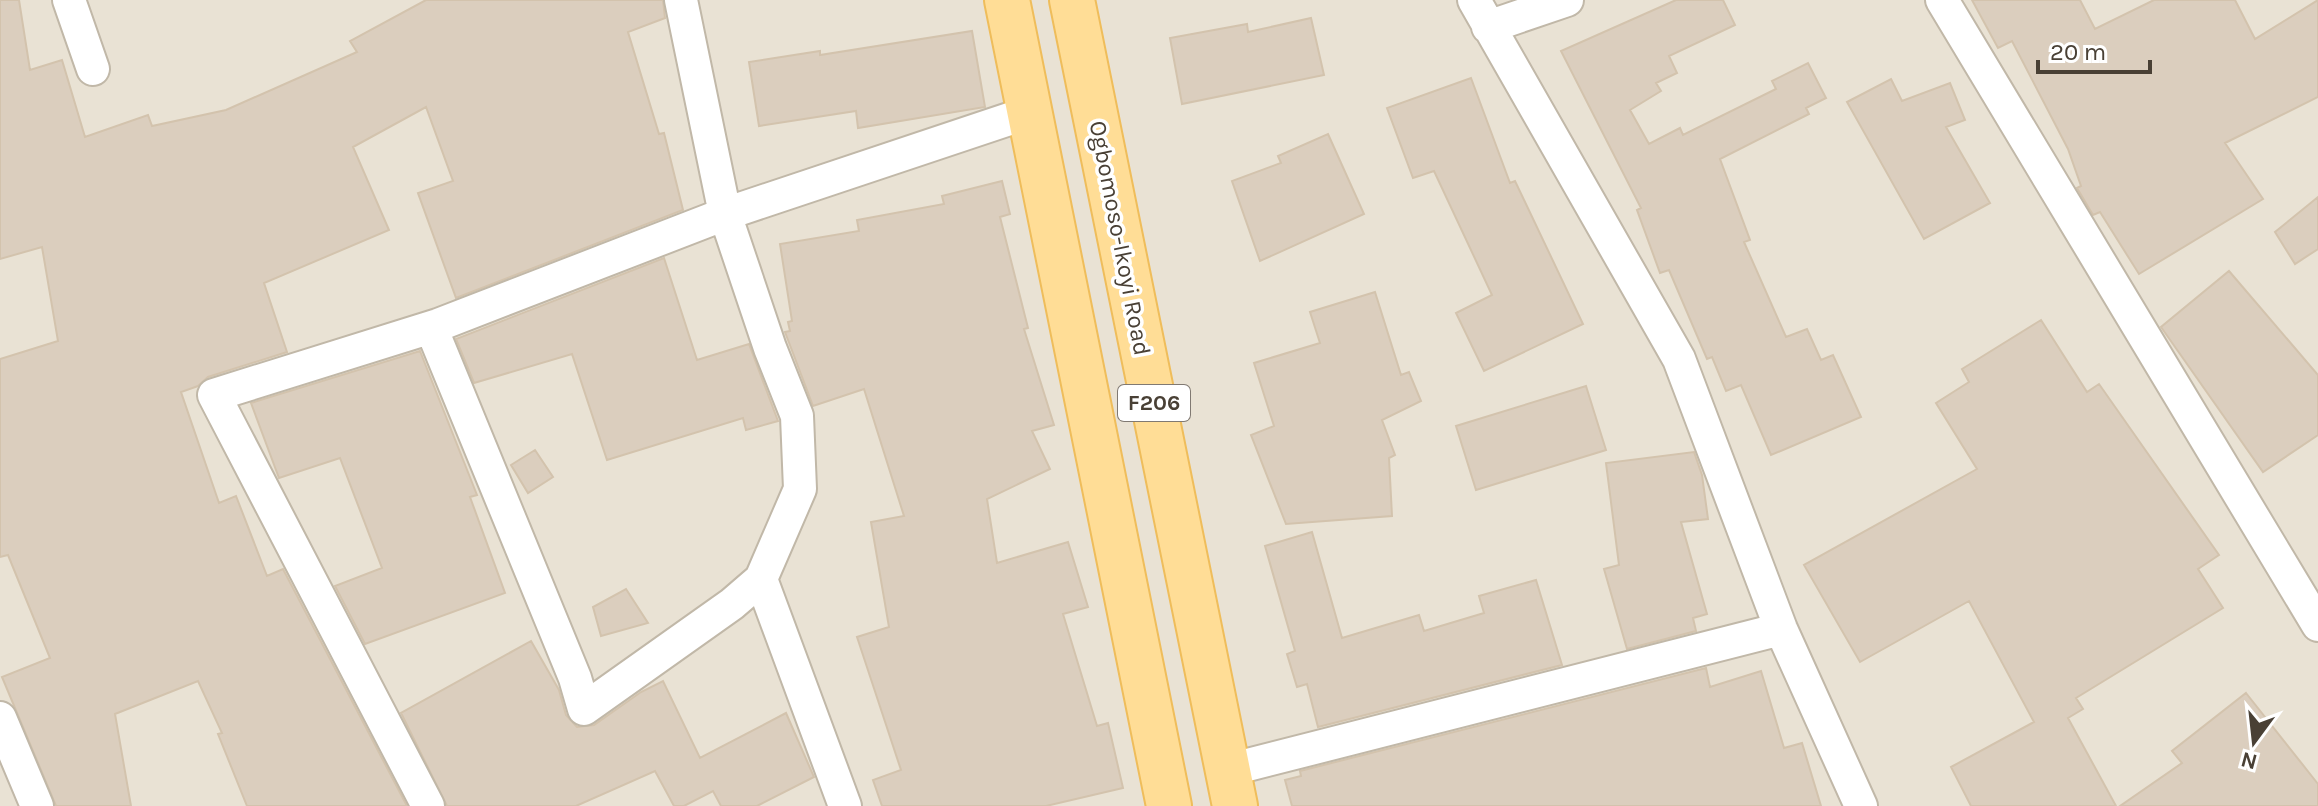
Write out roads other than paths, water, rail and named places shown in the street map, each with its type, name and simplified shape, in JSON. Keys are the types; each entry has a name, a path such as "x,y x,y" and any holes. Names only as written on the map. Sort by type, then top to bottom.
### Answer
{"main road":[{"name":"F206","path":"1007,0 1169,806"},
{"name":"Ogbomoso-Ikoyi Road","path":"1072,0 1231,788"}],"street":[{"path":"69,0 93,69"},
{"path":"438,325 435,337 569,664 584,709 732,604 761,579 800,489 797,416 770,348 725,214 681,0"},
{"path":"1567,0 1481,14 1679,359 1781,629 1861,806"},
{"path":"1942,0 2318,625"},
{"path":"428,806 419,796 214,395 438,325 725,214 1030,112"},
{"path":"761,579 845,806"},
{"path":"1231,788 1781,629"},
{"path":"0,718 37,806"}]}
